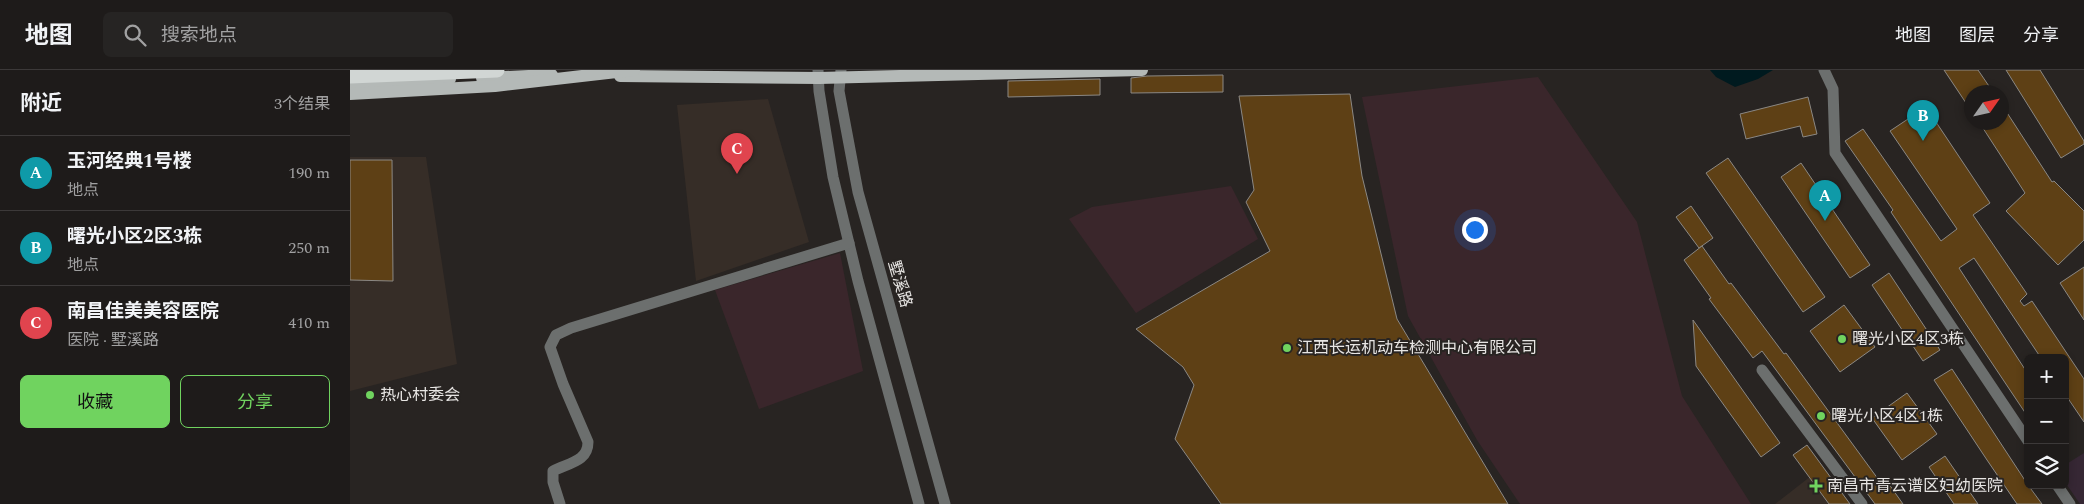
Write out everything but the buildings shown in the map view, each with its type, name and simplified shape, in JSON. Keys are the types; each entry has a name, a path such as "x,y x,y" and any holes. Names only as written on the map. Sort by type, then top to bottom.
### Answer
{"highway":[{"path":"350,76 497,70"}],"main road":[{"path":"350,94 494,86 634,70"},
{"path":"350,84 535,75 840,74 1142,70"}],"street":[{"path":"1824,70 1834,89 1835,154 2024,435"},
{"path":"819,74 819,90 833,177 919,504"},
{"name":"墅溪路","path":"840,74 839,91 858,192 945,504"},
{"path":"560,504 553,482 553,471 585,456 588,451 588,442 550,348 556,335 571,328 849,243"},
{"path":"1762,370 1862,504"},
{"path":"2060,489 2070,504"}],"shaded area":[{"path":"1538,77 1637,222 1682,396 1751,504 1520,504 1477,440 1408,316 1362,97"},
{"path":"768,99 809,242 696,281 677,105"},
{"path":"350,157 426,157 457,364 350,391"},
{"path":"1231,186 1258,239 1136,313 1069,219 1092,207"},
{"path":"840,253 863,371 759,409 715,290"},
{"path":"2084,453 2084,504 2080,504 2069,488 2069,462"},
{"name":"南昌市青云谱区妇幼医院","path":"1820,469 1847,504 1775,504"}],"water":[{"path":"1710,70 1773,70 1758,79 1735,87 1716,77"}],"place":[{"name":"曙光小区2区3栋","path":"1923,141"},
{"name":"南昌佳美美容医院","path":"737,174"},
{"name":"玉河经典1号楼","path":"1825,221"},
{"name":"曙光小区4区3栋","path":"1842,339"},
{"name":"江西长运机动车检测中心有限公司","path":"1287,348"},
{"name":"热心村委会","path":"370,395"},
{"name":"曙光小区4区1栋","path":"1821,416"},
{"name":"南昌市青云谱区妇幼医院","path":"1816,486"}]}
